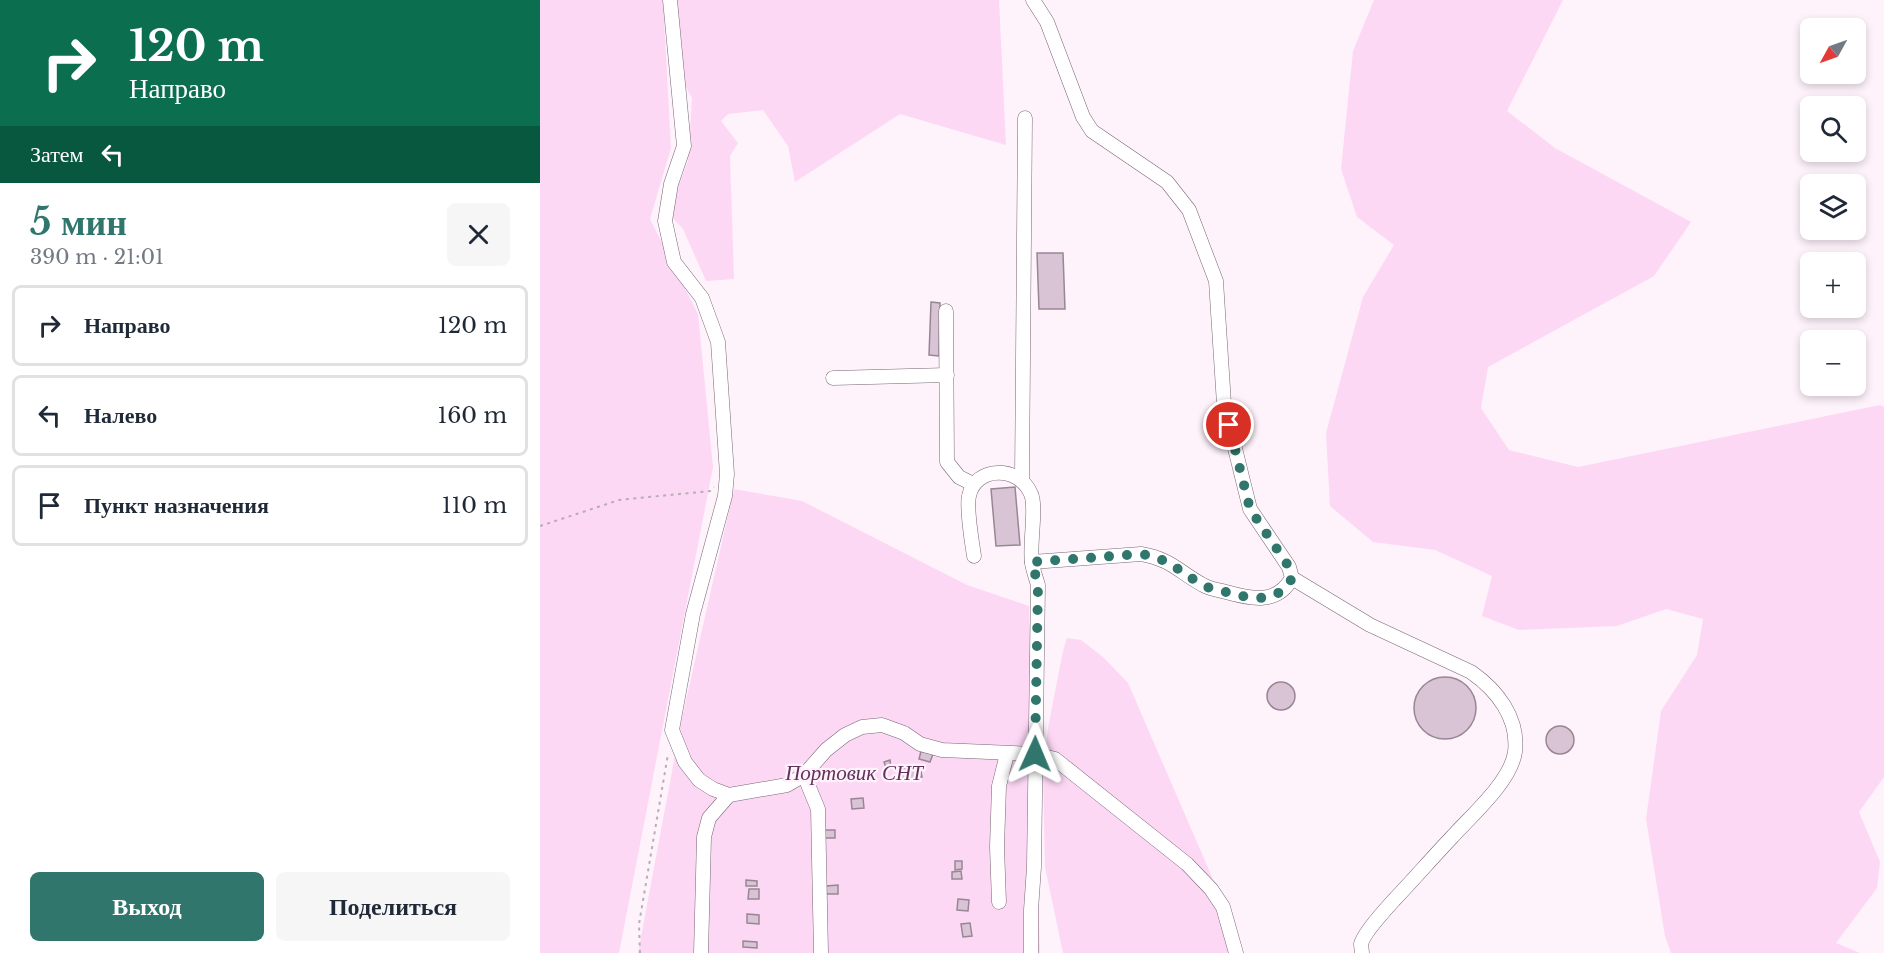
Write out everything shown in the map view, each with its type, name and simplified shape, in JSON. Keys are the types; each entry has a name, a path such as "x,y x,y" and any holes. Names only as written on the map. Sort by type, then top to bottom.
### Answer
{"street":[{"path":"670,0 684,146 670,184 665,221 674,262 702,298 718,342 727,474 725,496 693,614 672,730 685,762 699,780 729,795 787,785 804,775 826,750 844,735 862,727 882,725 904,733 920,744 942,750 1035,754 1054,759 1188,864 1211,889 1222,907 1236,953"},
{"path":"1034,0 1047,22 1083,117 1092,131 1167,182 1189,210 1216,281 1224,404 1250,509 1289,567 1292,578 1370,625 1471,672 1485,681 1504,704 1510,720 1515,752 1509,771 1490,796 1377,919 1361,944 1362,953"},
{"path":"1025,118 1022,479 1032,496 1032,562 1038,585 1034,867 1030,910 1031,953"},
{"path":"946,311 947,462 959,477 973,484"},
{"path":"833,378 947,375"},
{"path":"974,556 968,497 973,484 990,474 1005,472 1022,479"},
{"path":"1032,562 1141,554 1157,557 1175,565 1204,586 1251,599 1274,596 1287,587 1292,578"},
{"path":"999,902 997,847 999,786 1007,754"},
{"path":"804,775 818,809 822,953"},
{"path":"701,953 704,837 709,818 729,795"}],"path":[{"path":"540,526 619,500 710,491 727,474"},
{"path":"640,953 639,924 672,730"}],"green space":[{"path":"540,0 663,0 671,148 650,219 698,314 713,467 619,953 540,953"},
{"path":"677,0 999,0 1006,145 900,114 795,182 788,146 763,110 728,114 721,121 738,143 730,156 734,279 706,281 683,229 668,213 688,161 692,98 683,82"},
{"path":"1374,0 1563,0 1507,111 1555,148 1691,222 1654,276 1488,367 1481,408 1509,450 1578,467 1880,405 1884,407 1884,777 1859,812 1880,862 1877,888 1836,943 1860,953 1671,953 1665,936 1646,819 1661,711 1697,655 1703,619 1666,609 1617,626 1519,630 1482,616 1492,576 1435,550 1373,542 1330,506 1326,433 1363,297 1394,245 1357,217 1341,169 1353,51"},
{"name":"Портовик СНТ","path":"734,489 802,501 967,585 1029,606 1040,953 638,953 682,718"},
{"path":"1067,638 1081,640 1104,658 1128,683 1212,877 1233,953 1063,953 1045,867 1043,772 1048,728"}],"building":[{"path":"1037,253 1063,253 1065,309 1039,309"},
{"path":"931,302 940,303 939,356 929,355"},
{"path":"1015,487 1020,545 996,546 991,489"},
{"path":"1445,677 1457,679 1467,686 1474,696 1476,708 1474,720 1467,730 1457,737 1445,739 1433,737 1423,730 1416,720 1414,708 1416,696 1423,686 1433,679"},
{"path":"1281,682 1291,686 1295,696 1291,706 1281,710 1271,706 1267,696 1271,686"},
{"path":"1560,726 1570,730 1574,740 1570,750 1560,754 1550,750 1546,740 1550,730"},
{"path":"921,751 933,754 930,762 919,759"},
{"path":"890,760 891,767 886,768 884,762"},
{"path":"920,766 922,777 902,780 900,769"},
{"path":"863,798 864,808 852,809 851,799"},
{"path":"825,830 835,830 835,838 825,838"},
{"path":"955,861 962,861 962,869 955,870"},
{"path":"961,871 962,879 952,879 952,872"},
{"path":"746,880 757,881 757,886 746,886"},
{"path":"838,885 838,894 826,894 826,886"},
{"path":"749,889 759,889 759,899 748,899"},
{"path":"958,899 969,900 968,911 957,910"},
{"path":"747,914 759,915 759,924 747,923"},
{"path":"970,923 972,936 963,937 961,924"},
{"path":"743,941 757,942 757,948 743,947"}],"route":[{"path":"1035,754 1038,585 1032,562 1141,554 1157,557 1175,565 1204,586 1251,599 1274,596 1287,587 1292,578 1289,567 1250,509 1229,425"}]}
